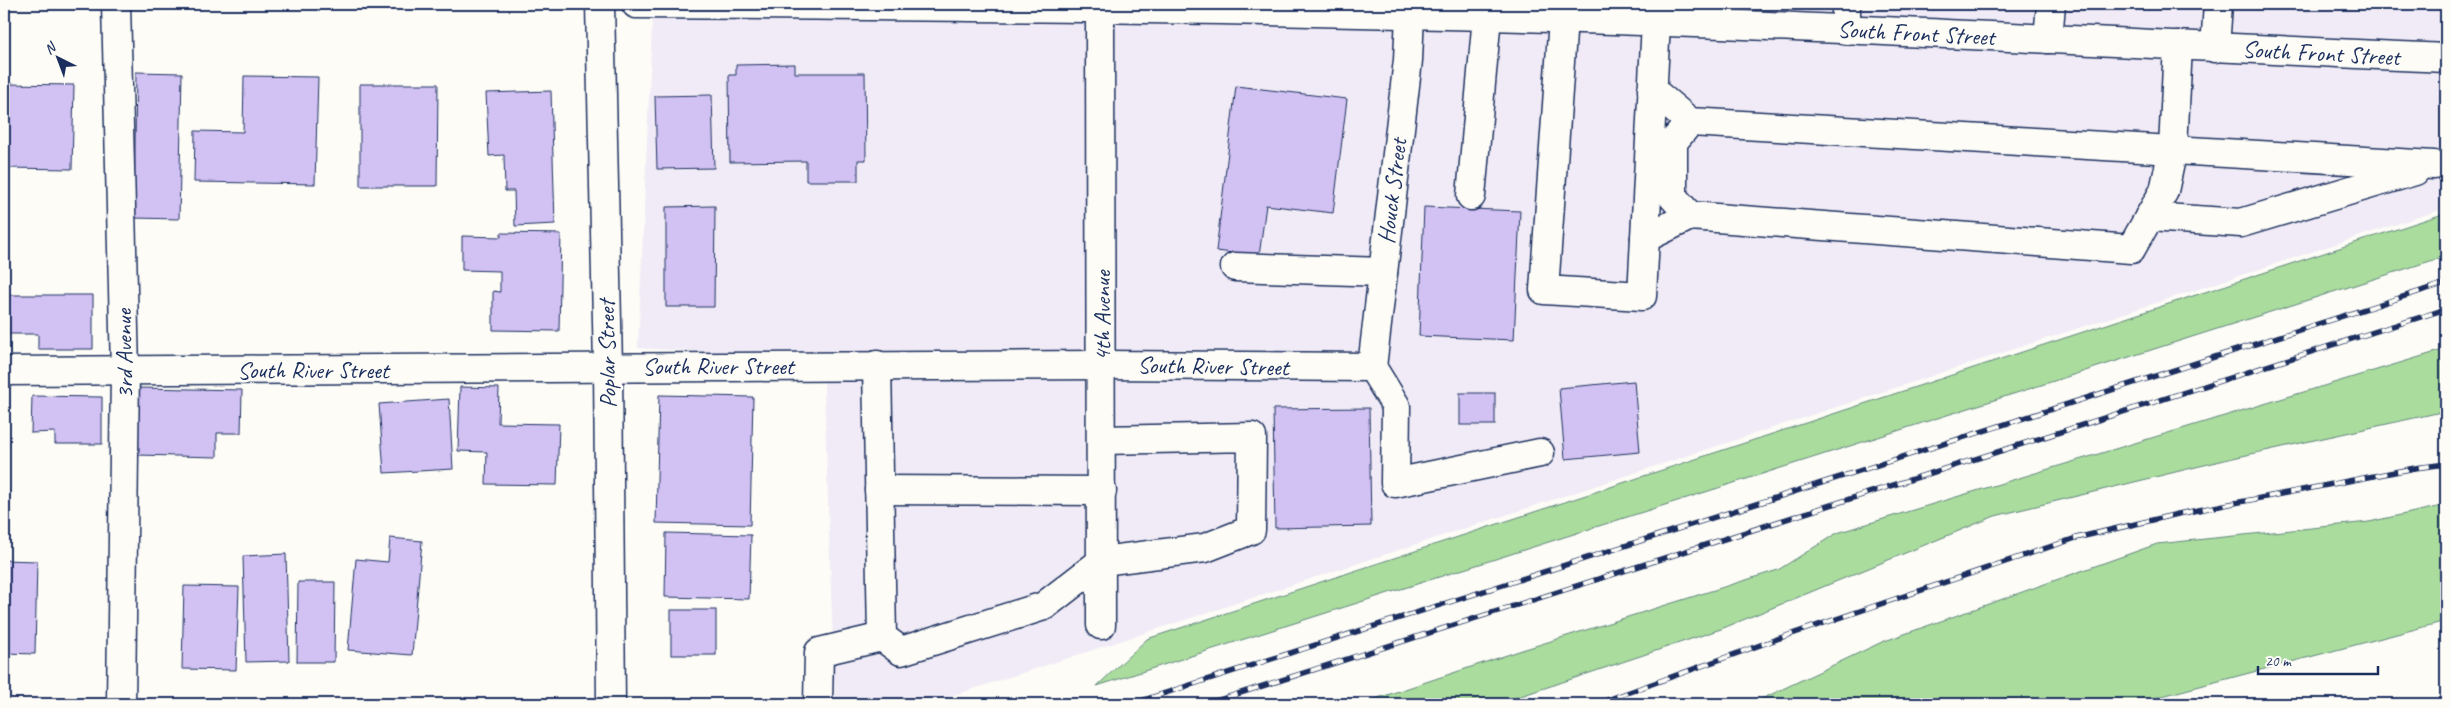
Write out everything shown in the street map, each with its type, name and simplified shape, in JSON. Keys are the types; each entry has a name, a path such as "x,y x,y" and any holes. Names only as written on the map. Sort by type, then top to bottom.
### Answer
{"main road":[{"name":"3rd Avenue","path":"116,4 125,370 121,704"},
{"name":"Poplar Street","path":"600,4 608,367 612,704"},
{"name":"South Front Street","path":"636,4 1320,8 1410,14 1487,16 1547,14 1656,22 1846,17 2048,39 2446,58"},
{"path":"2048,39 2051,4"},
{"path":"2215,48 2218,4"},
{"name":"4th Avenue","path":"1100,8 1102,625"},
{"name":"Houck Street","path":"1372,368 1408,60 1410,14"},
{"path":"1547,14 1544,290 1642,296 1656,22"},
{"path":"1471,196 1487,16"},
{"path":"1645,238 1690,216 2131,249 2164,191 2173,149 2178,45"},
{"path":"1652,90 1690,122 2434,165 2241,222 2150,217"},
{"path":"1690,122 1673,142 1674,198 1690,216"},
{"path":"1235,266 1383,272"},
{"name":"South River Street","path":"4,371 394,370 877,365 1372,368"},
{"path":"877,365 882,637"},
{"path":"1372,368 1396,406 1395,483 1540,453"},
{"path":"818,704 819,652 882,637 901,650 1044,606 1102,561 1206,548 1251,530 1252,437 1102,440"},
{"path":"879,490 1102,490"},
{"path":"606,704 612,704"}],"shaded area":[{"path":"653,4 2446,4 2446,208 927,704 835,704 823,358 638,348"}],"green space":[{"path":"2446,213 2446,256 1097,686 1147,639"},
{"path":"2446,349 2446,411 2233,458 1995,516 1721,629 1497,704 1360,704 1519,651 1778,570 1837,533"},
{"path":"2446,505 2446,621 2132,704 1751,704 1882,642 2157,544 2369,522"}],"building":[{"path":"795,64 795,73 865,73 866,160 858,160 858,181 806,181 806,161 730,162 729,75 736,75 736,65"},
{"path":"136,72 182,73 179,219 134,218"},
{"path":"244,76 318,77 315,184 194,182 195,131 243,132"},
{"path":"4,84 74,85 72,169 4,168"},
{"path":"360,84 438,84 437,186 360,186"},
{"path":"1236,86 1347,99 1333,213 1266,205 1259,256 1216,251"},
{"path":"551,91 555,224 515,226 514,191 505,191 504,155 489,156 486,93"},
{"path":"712,95 714,168 657,169 655,96"},
{"path":"715,206 714,307 666,307 666,207"},
{"path":"1424,207 1520,211 1514,340 1419,336"},
{"path":"501,233 561,234 559,331 493,330 493,291 500,292 500,271 462,270 462,236 501,237"},
{"path":"4,295 93,295 93,349 38,349 38,334 4,334"},
{"path":"1634,381 1640,452 1565,459 1559,388"},
{"path":"460,387 499,388 498,423 559,424 557,485 486,484 487,452 458,451"},
{"path":"138,388 242,390 241,433 217,433 217,457 137,455"},
{"path":"1460,393 1495,393 1495,425 1460,425"},
{"path":"659,395 753,397 750,525 656,523"},
{"path":"32,396 102,397 102,444 55,444 55,432 31,433"},
{"path":"449,399 453,469 384,473 379,404"},
{"path":"1369,408 1371,526 1275,528 1273,409"},
{"path":"666,533 751,535 749,599 665,597"},
{"path":"390,538 422,541 412,655 348,650 356,559 388,562"},
{"path":"286,554 289,661 246,662 243,556"},
{"path":"4,560 37,561 35,654 4,653"},
{"path":"298,582 335,582 334,662 297,662"},
{"path":"184,586 239,587 236,670 182,669"},
{"path":"671,610 716,610 716,655 671,655"}],"railway":[{"path":"1131,704 2446,283"},
{"path":"1206,704 2446,309"},
{"path":"1596,704 1777,639 2076,538 2178,514 2415,468 2446,464"}]}
